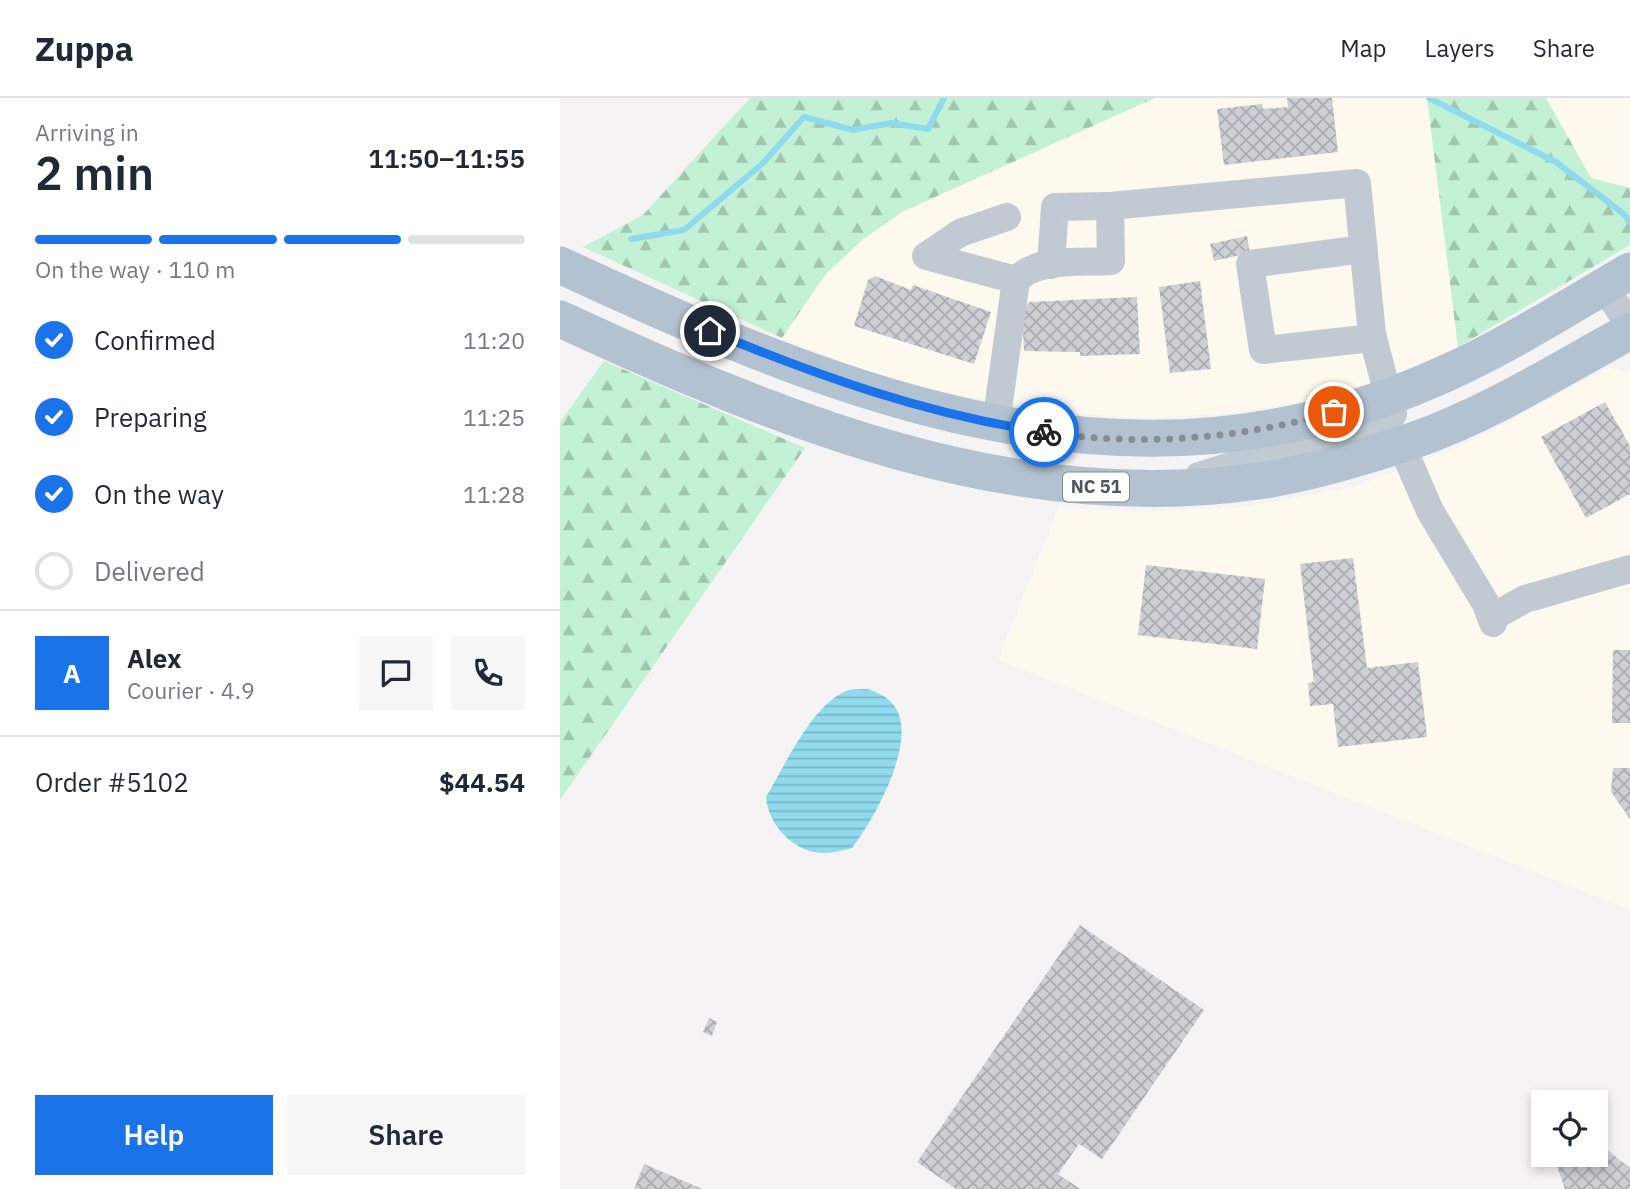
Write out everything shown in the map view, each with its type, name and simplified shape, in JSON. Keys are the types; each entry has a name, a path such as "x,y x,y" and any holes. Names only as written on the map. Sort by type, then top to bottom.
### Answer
{"main road":[{"path":"560,265 661,311 821,374 925,408 1056,434 1183,438 1297,423 1440,377 1495,349 1617,278"},
{"name":"NC 51","path":"560,319 743,399 844,436 902,453 1000,477 1080,486 1160,488 1260,481 1401,444 1514,395 1630,331"}],"street":[{"path":"1051,265 1055,207 1110,206 1366,182 1363,249 1373,338 1393,414 1382,428 1370,435 1237,464 1160,488"},
{"path":"996,424 1016,279 1026,270 1051,265 1111,261 1110,206"},
{"path":"1007,217 960,233 926,256 1016,279"},
{"path":"1363,249 1250,264 1263,350 1373,338"},
{"path":"1617,278 1630,326"},
{"path":"1401,444 1430,512 1492,621 1525,600 1630,569"}],"shaded area":[{"path":"1155,98 1427,98 1458,347 1379,380 1301,402 1222,414 1142,418 1060,413 939,391 859,368 782,338 825,275 862,240 904,211"},
{"path":"1546,98 1630,98 1630,188 1591,178"},
{"path":"1609,368 1630,372 1630,910 998,660 1059,507 1130,512 1244,507 1356,486 1463,445"}],"green space":[{"path":"750,98 1155,98 904,211 862,240 825,275 782,338 583,247 643,215"},
{"path":"1427,98 1546,98 1591,178 1630,188 1630,245 1458,347"},
{"path":"604,361 805,448 560,800 560,422"}],"water":[{"path":"868,689 890,701 900,717 902,735 892,777 872,818 852,848 825,853 803,849 785,836 778,827 772,818 766,797 800,738 821,710 846,691"}],"building":[{"path":"1287,98 1332,98 1338,152 1224,165 1217,109 1262,104 1263,109 1288,107"},
{"path":"1247,236 1250,253 1214,261 1210,244"},
{"path":"875,276 911,290 913,285 991,312 974,364 854,326 868,280"},
{"path":"1200,281 1211,369 1170,373 1159,287"},
{"path":"1137,297 1140,354 1080,356 1080,352 1024,351 1022,313 1029,302"},
{"path":"1605,402 1630,446 1630,494 1586,518 1541,437"},
{"path":"1353,558 1367,668 1418,662 1427,737 1338,747 1333,704 1310,706 1308,683 1314,682 1300,564"},
{"path":"1146,565 1265,579 1257,649 1138,635"},
{"path":"1613,650 1630,650 1630,723 1612,723"},
{"path":"1613,768 1630,768 1630,819 1611,792"},
{"path":"1080,925 1204,1010 1102,1159 1079,1144 1058,1174 1080,1189 956,1189 917,1162"},
{"path":"709,1018 717,1022 712,1036 703,1032"},
{"path":"1608,1151 1630,1168 1630,1189 1565,1189 1557,1167 1608,1167"},
{"path":"644,1164 702,1189 634,1189"}],"waterway":[{"path":"631,239 684,230 762,164 804,117 853,130 891,123 928,129 944,98"},
{"path":"1429,98 1556,162 1625,215 1630,223"}],"way so far":[{"path":"1044,432 1124,439 1183,438 1254,431 1297,423 1334,412"}],"route":[{"path":"710,331 858,387 925,408 1008,427 1044,432"}]}
